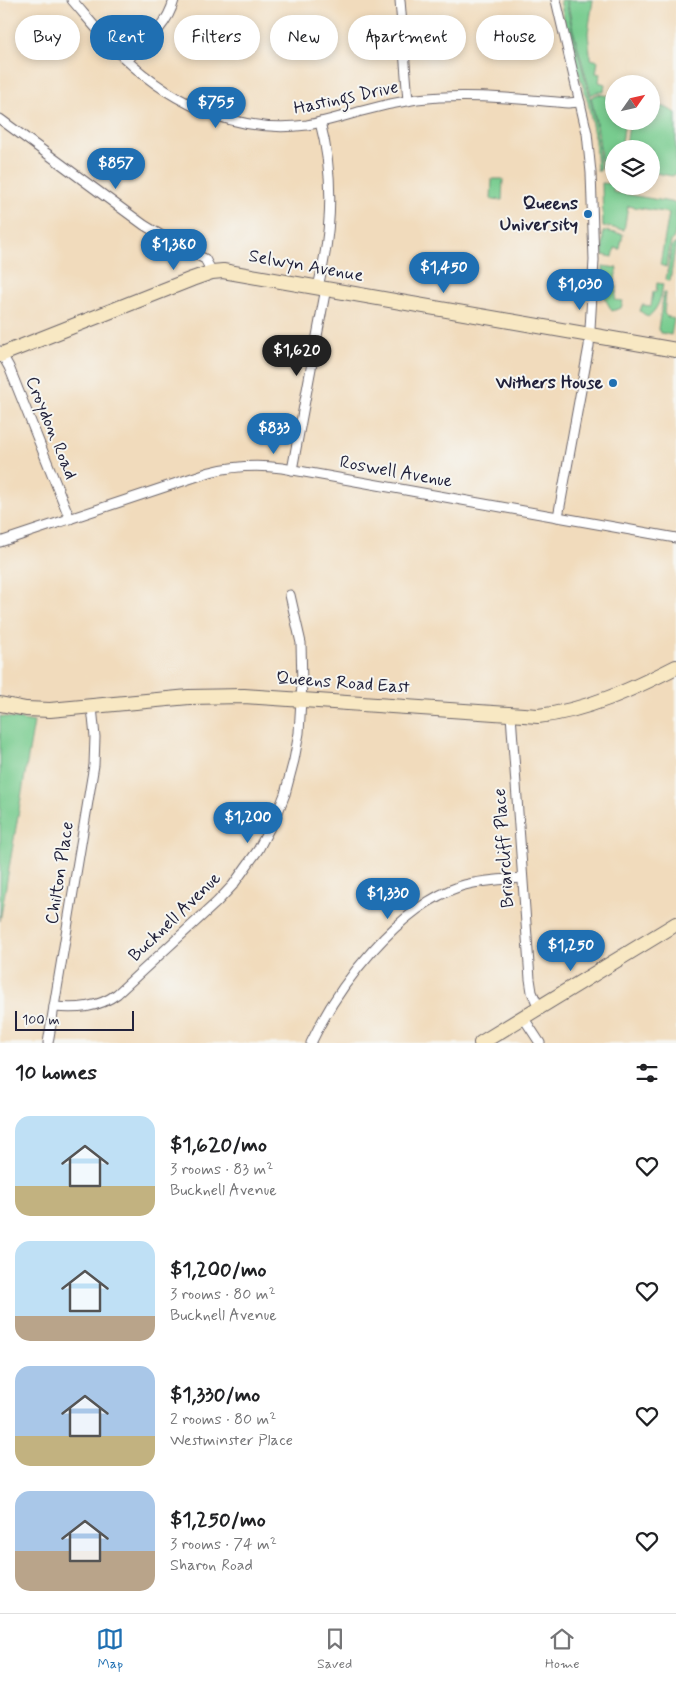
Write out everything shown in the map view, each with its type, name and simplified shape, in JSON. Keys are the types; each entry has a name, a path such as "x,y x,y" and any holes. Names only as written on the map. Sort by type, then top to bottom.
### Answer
{"street":[{"name":"Hastings Drive","path":"72,0 90,21"},
{"path":"164,22 174,0"},
{"path":"400,0 408,101"},
{"path":"556,0 587,133 591,172 594,260 590,334 558,517"},
{"name":"Hastings Drive","path":"127,60 148,78 194,108 217,117 268,127 299,126 408,101 467,96 580,102"},
{"path":"0,119 144,225 205,259 212,272"},
{"path":"292,470 322,288 331,208 328,168 320,122"},
{"name":"Selwyn Avenue","path":"1,353 212,272 228,272 676,350"},
{"name":"Croydon Road","path":"1,353 70,519"},
{"name":"Roswell Avenue","path":"0,542 217,470 258,466 292,470 676,538"},
{"name":"Bucknell Avenue","path":"54,1007 84,1008 115,996 220,899 239,877 267,835 286,794 296,750 301,699 302,651 290,596"},
{"name":"Queens Road East","path":"0,704 42,710 204,696 244,696 543,716 579,707 611,696 676,667"},
{"name":"Chilton Place","path":"48,1043 94,765 95,737 92,707"},
{"name":"Briarcliff Place","path":"511,715 530,986 539,1008"},
{"path":"311,1043 331,1006 358,968 377,946 412,914 435,898 461,886 479,882 522,878"},
{"path":"481,1043 676,924"},
{"path":"523,1017 540,1043"}],"green space":[{"path":"560,0 566,0 574,39 591,102 597,136 600,171 597,171 595,141 588,103 568,39"},
{"path":"567,0 593,0 588,33 590,54 591,59 598,61 596,73 600,74 599,82 605,84 604,92 597,92 591,95 573,30"},
{"path":"598,94 605,95 605,130 624,130 622,140 605,140 605,168 602,168 598,131 591,97"},
{"path":"660,106 676,113 676,174 672,176 660,174 660,140 627,140 628,130 660,130"},
{"path":"492,179 503,179 502,200 491,199"},
{"path":"602,183 605,183 605,195 630,195 676,203 676,228 666,267 660,265 669,213 628,206 624,230 603,226"},
{"path":"603,231 623,234 620,249 615,248 613,257 603,255"},
{"path":"676,243 670,281 668,281 666,279 672,246"},
{"path":"603,266 617,268 614,286 617,287 615,300 623,301 621,308 612,311 604,297"},
{"path":"657,283 663,284 660,298 655,310 648,317 640,311 642,305 651,306 653,292 656,292"},
{"path":"664,292 666,293 664,313 666,316 674,319 671,335 661,333 658,329"},
{"path":"0,716 34,722 0,921"}],"place":[{"name":"Queens University","path":"588,214"},
{"name":"Withers House","path":"613,383"}]}
